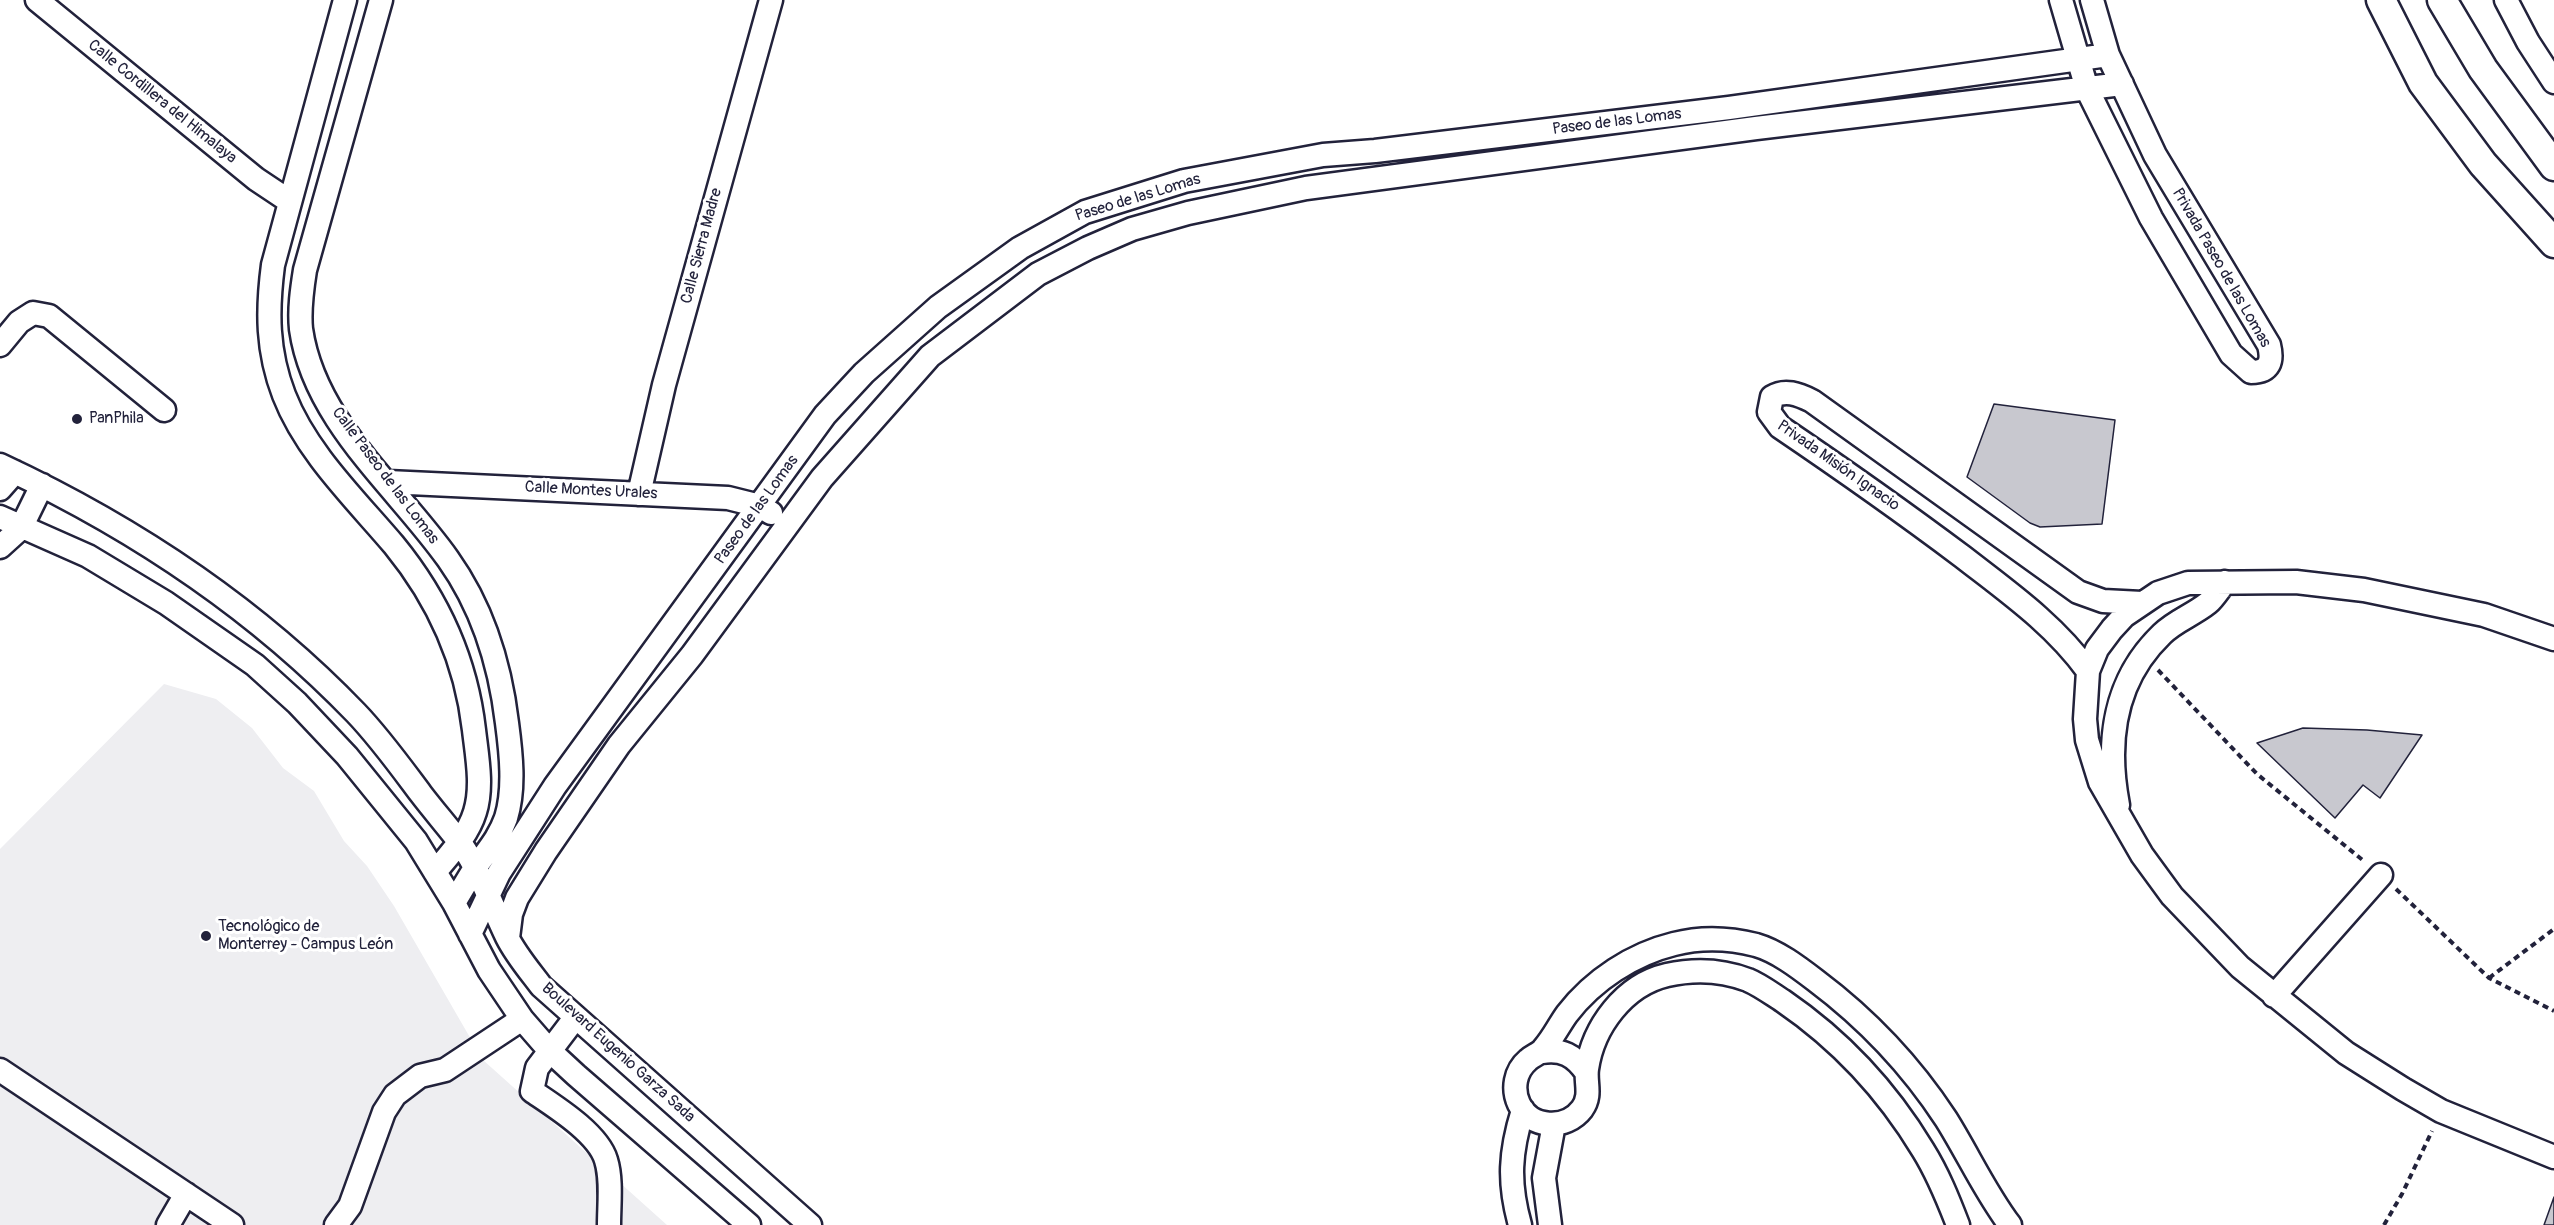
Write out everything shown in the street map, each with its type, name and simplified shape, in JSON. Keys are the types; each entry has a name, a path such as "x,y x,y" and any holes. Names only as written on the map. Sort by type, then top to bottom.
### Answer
{"main road":[{"path":"2381,0 2423,83 2483,164 2554,243"},
{"path":"2442,0 2483,69 2554,166"}],"street":[{"name":"Calle Cordillera del Himalaya","path":"37,0 256,179 290,201"},
{"path":"345,0 273,265 268,302 270,342 273,362 285,396 311,443 395,547 432,598 456,653 470,693 479,785 476,812 460,843 435,872"},
{"name":"Calle Paseo de las Lomas","path":"381,0 305,270 301,327 307,356 319,386 355,443 449,560 468,590 491,643 503,688 511,752 507,816 497,840 476,867 454,903"},
{"name":"Calle Sierra Madre","path":"639,494 664,385 771,0"},
{"path":"2061,0 2087,89"},
{"path":"2092,0 2108,55 2122,84"},
{"path":"2506,0 2528,42 2554,82"},
{"path":"2528,42 2554,57"},
{"name":"Paseo de las Lomas","path":"470,934 488,894 519,838 825,415 864,373 938,307 1020,248 1052,229 1085,212 1184,181 1323,154 1375,151 1729,108 2108,55"},
{"name":"Paseo de las Lomas","path":"508,938 514,906 540,860 619,745 692,655 822,478 930,356 1038,274 1088,248 1132,229 1244,200 1378,177 2122,84"},
{"name":"Privada Paseo de las Lomas","path":"2087,89 2151,219 2231,354 2251,372 2262,371 2270,365 2272,360 2266,339 2160,165 2122,84"},
{"path":"1375,151 1378,177"},
{"path":"0,345 19,322 33,313 49,316 164,410"},
{"name":"Privada Misión Ignacio","path":"2088,671 2062,638 2032,611 1897,508 1780,427 1769,412 1772,397 1788,393 1799,394 1812,400 2078,592 2103,601 2142,603"},
{"path":"0,489 8,469"},
{"name":"Boulevard Eugenio Garza Sada","path":"8,469 125,529 173,559 272,634 357,713 460,843 476,867 508,938 523,963 541,986 810,1225"},
{"name":"Calle Montes Urales","path":"388,482 728,498 760,506 788,523"},
{"path":"0,547 21,528 42,485"},
{"path":"0,517 97,561 166,603 255,665 297,703 347,756 416,841 454,903 489,970 522,1019 549,1050 749,1225"},
{"path":"2120,816 2113,766 2116,722 2124,687 2136,663 2162,633 2208,603 2225,582"},
{"path":"2554,639 2484,615 2364,590 2296,582 2188,583 2158,593 2142,603 2112,629 2097,649 2088,671 2085,719 2087,740 2100,782 2142,855 2172,896 2240,967 2346,1053 2441,1111 2554,1157"},
{"path":"470,693 503,688"},
{"path":"2274,996 2381,875"},
{"path":"1542,1052 1568,1012 1593,986 1622,965 1655,949 1696,939 1723,939 1759,945 1801,970 1829,991 1867,1022 1895,1051 1915,1074 1947,1121 1992,1200 2010,1225"},
{"path":"1586,1072 1578,1061 1568,1054 1555,1050 1542,1052 1527,1061 1517,1076 1515,1088 1523,1110 1532,1118 1554,1125 1571,1119 1583,1107 1589,1090 1586,1072 1593,1044 1606,1018 1643,984 1666,975 1716,971 1749,981 1816,1025 1885,1094 1924,1151 1945,1191 1958,1225"},
{"path":"575,1018 537,1068 532,1090 578,1125 601,1149 606,1160 609,1225"},
{"path":"337,1224 345,1216 357,1192 389,1102 407,1084 420,1076 441,1076 522,1019"},
{"path":"0,1070 232,1225"},
{"path":"1520,1225 1512,1192 1510,1169 1514,1142 1523,1110"},
{"path":"1550,1225 1544,1178 1554,1125"},
{"path":"168,1225 186,1194"}],"path":[{"path":"2143,654 2257,774 2381,875 2489,978 2554,1011"},
{"path":"2489,978 2554,929"},
{"path":"2384,1225 2402,1194 2441,1111"}],"shaded area":[{"name":"Tecnológico de Monterrey - Campus León","path":"164,684 216,699 252,728 283,768 314,791 344,841 367,866 394,906 483,1060 667,1225 0,1225 0,849"}],"building":[{"path":"1994,404 2115,420 2102,524 2040,527 2030,523 1967,477"},
{"path":"2303,728 2422,735 2380,798 2363,785 2335,818 2257,743"},
{"path":"2554,1197 2554,1225 2544,1225"}],"place":[{"name":"PanPhila","path":"77,419"},
{"name":"Tecnológico de Monterrey - Campus León","path":"206,936"}]}
